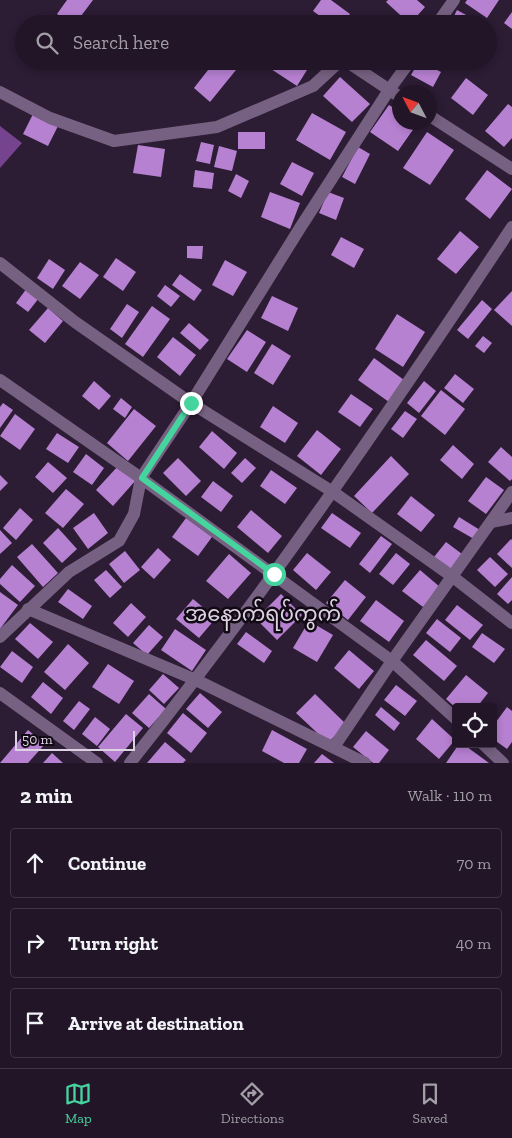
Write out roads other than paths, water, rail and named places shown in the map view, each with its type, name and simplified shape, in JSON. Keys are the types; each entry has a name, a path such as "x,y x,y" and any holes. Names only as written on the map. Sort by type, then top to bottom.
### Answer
{"street":[{"path":"443,15 454,0"},
{"path":"0,92 50,118 114,141 217,127 313,86 330,70"},
{"path":"360,70 392,92"},
{"path":"398,85 406,70"},
{"path":"0,637 69,572 119,541 134,514 142,478 300,228 392,96"},
{"path":"437,121 512,169"},
{"path":"130,763 196,680 333,492 508,241 512,226"},
{"path":"0,264 75,322 191,403 333,492 453,577 512,624"},
{"path":"0,380 142,478 392,661 452,715"},
{"path":"334,747 392,661 512,492"},
{"path":"491,522 512,518"},
{"path":"28,609 196,680 365,763"},
{"path":"0,692 97,763"},
{"path":"487,748 503,763"}],"district":[{"name":"အနောက်ရပ်ကွက်","path":"263,614"}]}
